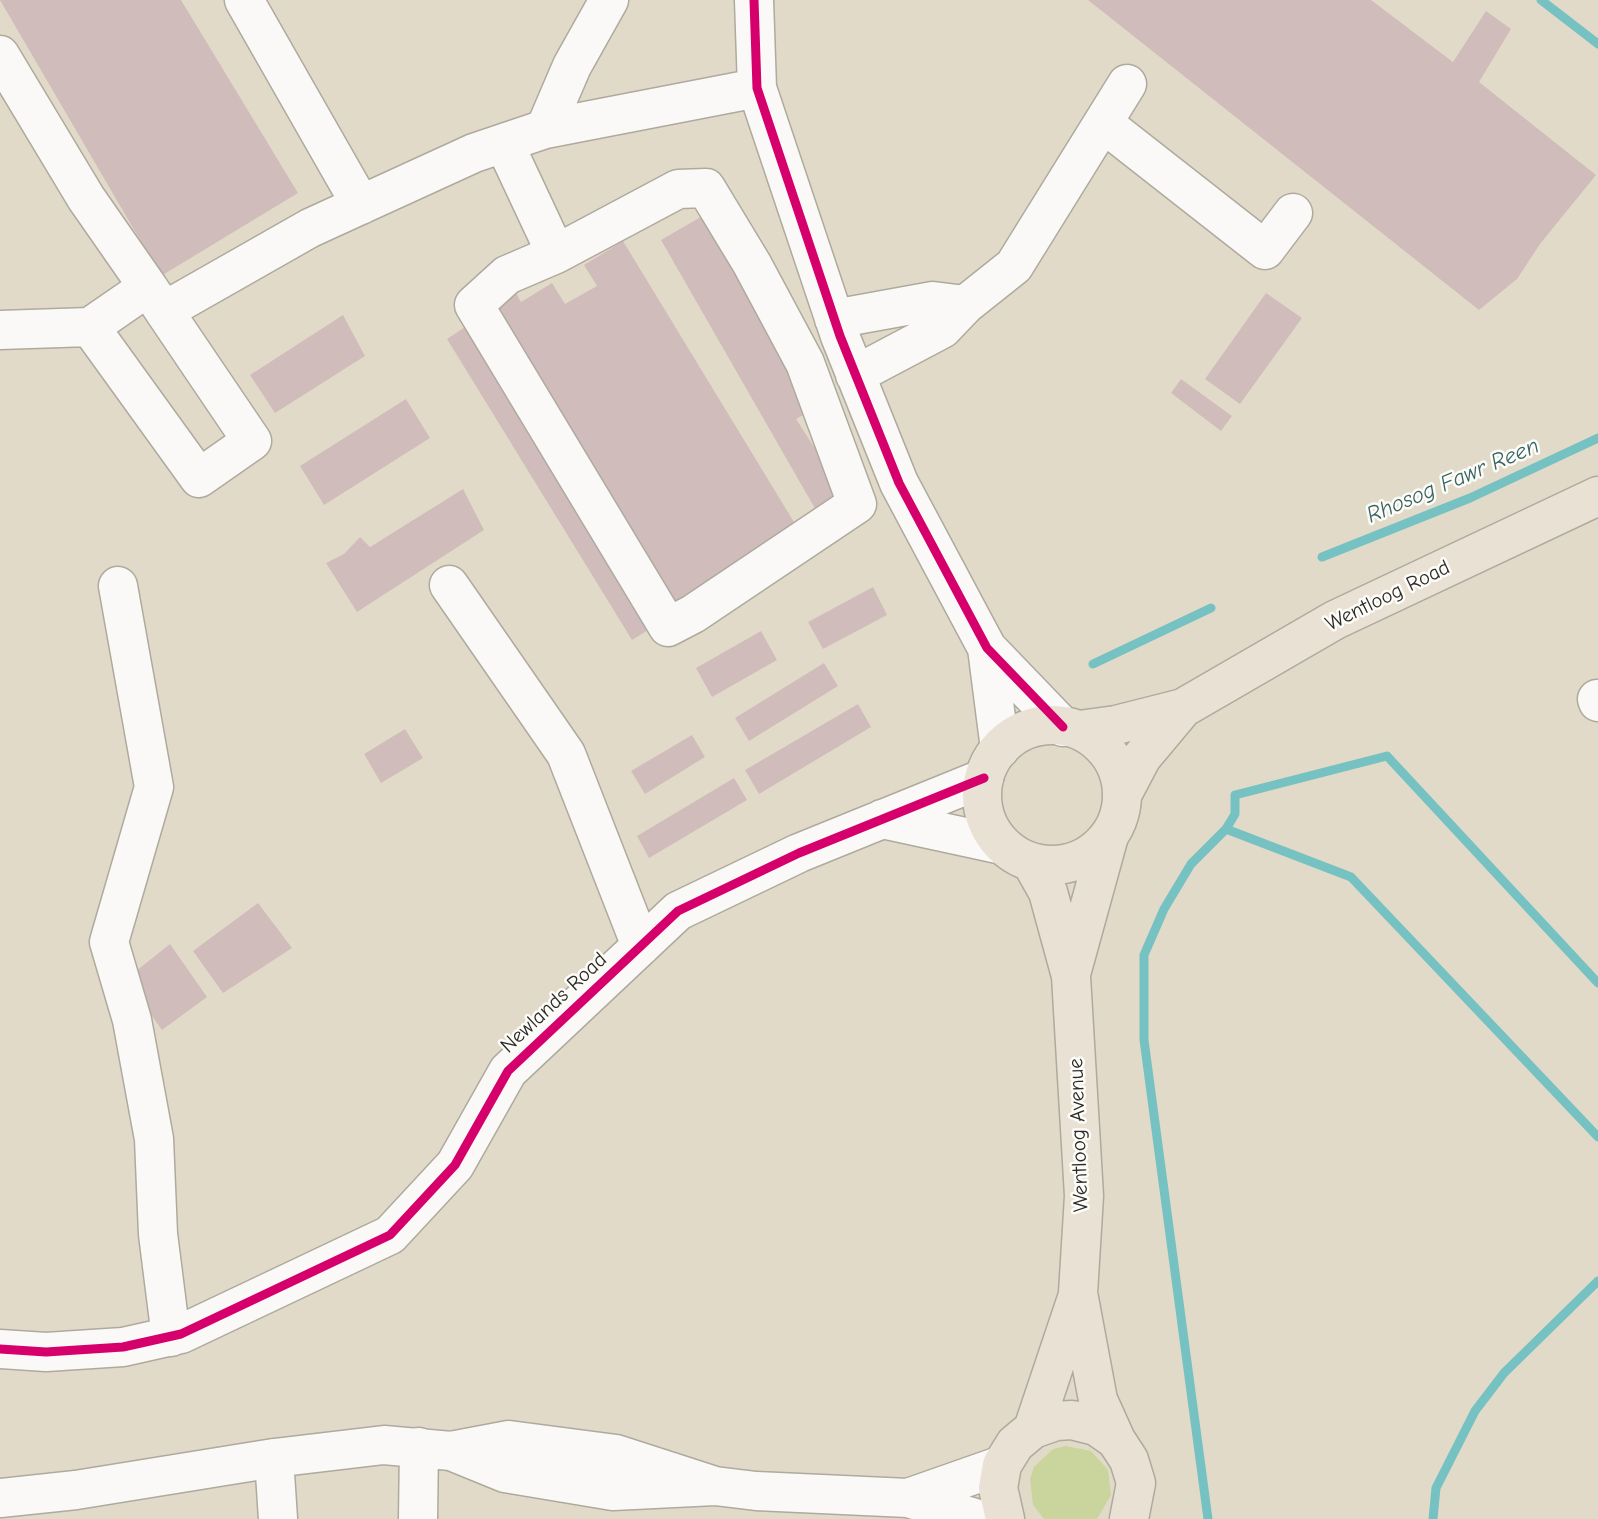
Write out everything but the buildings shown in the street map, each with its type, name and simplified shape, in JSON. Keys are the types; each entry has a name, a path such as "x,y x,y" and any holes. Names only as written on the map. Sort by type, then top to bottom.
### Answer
{"main road":[{"name":"Wentloog Road","path":"1071,729 1116,725 1184,708 1335,620 1598,496"},
{"name":"Wentloog Road","path":"1122,795 1142,757 1184,708"},
{"path":"1027,729 1071,729 1099,744 1111,758 1122,795 1120,814 1109,836 1092,853 1070,863 1051,866 1017,853 989,826 983,803 992,764 1013,736 1027,729"},
{"name":"Wentloog Avenue","path":"1070,976 1109,836"},
{"name":"Wentloog Avenue","path":"1017,853 1048,892 1070,976 1084,1196 1078,1293 1098,1401 1115,1440 1129,1460 1136,1483 1129,1519"},
{"name":"Wentloog Avenue","path":"1002,1465 1014,1444 1033,1429 1078,1293"},
{"path":"1033,1429 1056,1421 1072,1420 1096,1426 1115,1440"},
{"path":"1002,1465 998,1488 1005,1519"}],"street":[{"path":"243,0 361,205"},
{"path":"545,129 572,66 609,0"},
{"path":"754,0 757,88 834,319 899,483 987,648 1071,729"},
{"path":"0,55 86,198 252,441 199,478 90,327"},
{"path":"855,375 942,329 965,304 1014,266 1127,85"},
{"path":"0,330 90,327 489,148 545,129 757,88"},
{"path":"1102,123 1265,250 1293,213"},
{"path":"489,148 556,254"},
{"path":"706,188 752,264 804,363 857,504 735,588 668,627 474,305 507,275 556,254 678,189 706,188"},
{"path":"834,319 933,301 965,304"},
{"path":"449,585 566,754 641,946"},
{"path":"118,586 154,787 109,942 132,1020 154,1139 158,1234 171,1337"},
{"path":"987,648 992,764"},
{"name":"Newlands Road","path":"0,1349 59,1352 123,1347 171,1337 390,1234 455,1165 508,1071 678,911 799,853 882,819 992,764"},
{"path":"882,819 1017,853"},
{"path":"0,1498 76,1490 274,1458 384,1445 435,1449 509,1440 616,1454 715,1486 756,1505 908,1498 1002,1465"},
{"path":"418,1519 435,1449"},
{"path":"274,1458 278,1519"},
{"path":"908,1498 978,1519"}],"green space":[{"path":"1066,1446 1091,1451 1108,1470 1111,1495 1097,1519 1044,1519 1033,1505 1030,1479 1034,1467 1053,1449"}],"waterway":[{"path":"1541,0 1598,44"},
{"name":"Rhosog Fawr Reen","path":"1322,557 1470,498 1598,438"},
{"path":"1093,664 1211,608"},
{"path":"1208,1519 1144,1040 1144,955 1164,909 1191,864 1226,829 1235,814 1235,795 1387,756 1598,983"},
{"path":"1226,829 1351,877 1598,1137"},
{"path":"1433,1519 1436,1488 1475,1411 1504,1373 1598,1281"}],"cycle path":[{"path":"754,0 757,88 840,336 899,483 987,648 1063,727"},
{"path":"0,1349 46,1352 123,1347 181,1334 390,1235 455,1165 508,1071 678,911 799,853 984,778"}]}
